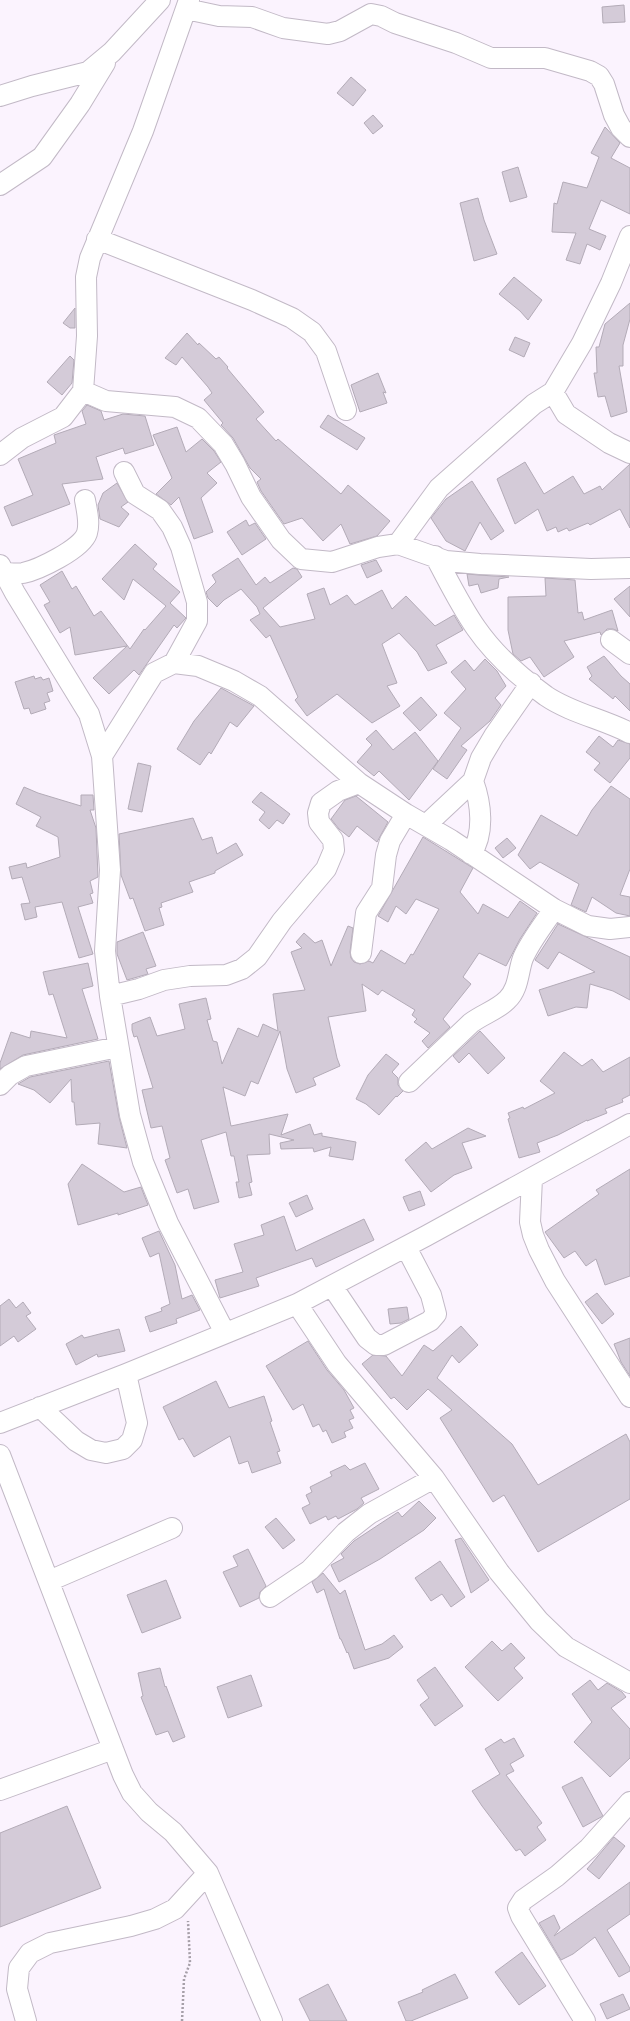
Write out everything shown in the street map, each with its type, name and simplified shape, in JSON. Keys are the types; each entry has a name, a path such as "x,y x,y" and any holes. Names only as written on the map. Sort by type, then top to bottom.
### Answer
{"street":[{"path":"0,96 32,86 88,72 112,52 160,0"},
{"path":"0,455 22,438 63,417 83,391 87,336 86,277 90,258 143,131 187,4 219,16 252,17 283,28 328,34 340,31 371,14 381,16 456,43 491,58 545,58 583,69 599,76 604,84 614,115 621,128 630,137"},
{"path":"0,185 42,157 80,104 112,52"},
{"path":"398,544 439,488 534,404 553,392 582,343 611,283 630,236"},
{"path":"97,239 252,300 292,318 312,332 326,351 346,410"},
{"path":"83,391 106,401 175,407 198,418 223,444 235,464 251,497 281,540 301,559 332,562 378,547 398,544 446,560 480,564 591,569 630,568"},
{"path":"553,392 566,414 608,443 630,453"},
{"path":"124,472 135,494 160,510 172,527 181,547 197,602 197,621 174,663"},
{"path":"2,569 22,573 39,569 68,552 85,538 88,521 85,500"},
{"path":"435,556 476,628 504,660 546,696 576,712 614,725 630,733"},
{"path":"2,569 14,593 89,714 102,756 110,870 105,951 110,996 130,1115 142,1162 168,1223 225,1333"},
{"path":"611,640 630,654"},
{"path":"102,756 154,673 174,663 198,666 234,681 260,696 359,783 554,909 588,926 610,929 630,927"},
{"path":"426,825 473,780 481,758 494,736 531,683"},
{"path":"471,854 475,847 480,823 477,793 473,780"},
{"path":"110,996 139,989 164,980 190,976 226,975 242,969 257,957 282,921 326,869 334,850 333,840 319,822 318,813 321,803 338,791 359,783"},
{"path":"361,953 366,913 382,888 388,848 395,830 406,814"},
{"path":"409,1082 471,1023 479,1017 497,1009 508,999 518,978 523,958 554,909"},
{"path":"0,1085 10,1075 26,1066 118,1047"},
{"path":"0,1423 40,1406 126,1374 296,1304 406,1247 630,1124"},
{"path":"532,1178 530,1222 539,1250 556,1281 630,1397"},
{"path":"332,1286 367,1338 376,1345 384,1345 430,1320 436,1314 431,1295 406,1247"},
{"path":"296,1304 337,1364 434,1478 499,1572 538,1621 566,1647 630,1683"},
{"path":"40,1406 76,1441 91,1450 106,1453 123,1449 132,1440 137,1423 126,1374"},
{"path":"0,1455 123,1775 132,1792 149,1812 173,1832 208,1873 272,2021"},
{"path":"270,1597 310,1570 346,1532 369,1514 434,1478"},
{"path":"49,1581 172,1528"},
{"path":"0,1790 113,1749"},
{"path":"585,2021 521,1916 518,1908 522,1900 557,1876 589,1848 630,1802"},
{"path":"26,2021 17,1989 19,1968 30,1953 50,1943 131,1926 155,1919 175,1909 208,1873"}],"path":[{"path":"182,2021 184,1979 190,1963 187,1897"}],"building":[{"path":"624,5 625,22 603,23 602,7"},
{"path":"351,77 366,90 353,106 337,93"},
{"path":"373,115 383,126 373,134 364,123"},
{"path":"605,127 620,143 611,158 630,168 630,214 601,200 589,229 606,236 600,250 587,244 580,264 566,260 576,233 552,232 554,203 557,204 563,182 587,188 599,157 591,153"},
{"path":"518,167 527,197 510,202 502,172"},
{"path":"478,198 484,220 497,254 474,261 460,203"},
{"path":"514,277 542,300 528,320 520,311 499,294"},
{"path":"630,303 630,319 623,345 623,366 619,366 627,412 611,417 605,396 598,397 594,373 597,373 596,347 599,347 605,324"},
{"path":"75,308 75,328 70,328 63,323"},
{"path":"187,333 198,345 199,343 216,359 219,357 228,367 227,368 264,412 256,419 276,441 278,439 341,494 348,485 390,521 377,536 350,544 341,524 323,541 302,518 284,524 261,491 257,482 261,479 250,468 233,438 221,425 223,423 204,400 212,393 208,387 182,357 176,365 165,358"},
{"path":"515,337 530,343 524,357 509,350"},
{"path":"70,356 74,360 72,383 62,395 47,382"},
{"path":"378,373 386,393 383,392 387,403 360,412 351,385"},
{"path":"87,405 101,411 104,420 123,414 145,416 154,445 125,454 123,448 96,457 103,479 62,484 70,504 12,526 4,507 33,495 18,459 56,443 54,435 86,424 82,411"},
{"path":"328,415 365,438 357,450 320,427"},
{"path":"177,427 186,452 202,439 214,451 221,462 207,473 217,483 201,498 213,532 194,539 179,497 171,505 156,494 172,478 153,435"},
{"path":"525,462 544,494 573,476 584,494 600,486 602,490 630,464 630,528 620,509 590,525 588,523 569,531 567,528 558,532 556,527 547,531 538,509 515,524 497,479"},
{"path":"472,481 504,531 491,540 480,522 465,551 446,541 431,518 446,499"},
{"path":"117,483 128,502 121,507 129,514 119,527 100,519 98,505 103,493"},
{"path":"246,520 249,526 255,523 266,539 242,555 227,532"},
{"path":"135,544 157,564 153,569 180,592 170,603 186,618 177,628 174,625 139,675 134,670 109,694 93,678 127,646 75,655 70,627 60,633 44,605 50,602 40,585 62,571 72,589 76,586 94,616 101,611 130,649 144,629 145,630 166,606 133,579 124,600 102,579"},
{"path":"238,558 256,585 265,577 270,583 293,568 297,569 302,577 263,608 280,627 315,619 307,594 324,588 330,605 347,595 355,605 382,590 392,609 406,596 435,626 454,615 463,630 436,645 447,663 428,671 417,652 399,633 382,644 397,683 387,686 400,706 372,723 337,694 307,716 295,700 298,697 270,635 266,638 250,620 260,614 257,607 241,589 224,600 217,607 208,598 206,592 216,582 212,575"},
{"path":"376,560 382,571 367,578 361,565"},
{"path":"467,574 509,577 499,579 498,588 481,593 478,584 469,586"},
{"path":"545,578 575,580 578,613 582,612 584,620 612,610 618,631 607,629 601,635 600,632 564,641 574,657 544,677 530,657 521,661 513,654 508,630 508,597 546,596"},
{"path":"630,586 630,617 614,599"},
{"path":"604,656 630,684 630,711 615,696 613,699 589,679 592,676 587,667"},
{"path":"485,659 497,671 506,686 495,698 501,705 490,721 461,746 467,750 447,779 433,769 461,728 444,713 466,689 451,672 465,660 474,671"},
{"path":"34,676 35,679 41,677 43,680 49,678 53,691 47,693 50,701 44,703 46,709 31,714 29,708 24,709 15,682"},
{"path":"221,688 254,706 237,727 230,722 211,754 209,752 200,765 177,749 194,721"},
{"path":"421,697 437,715 420,731 403,713"},
{"path":"376,730 393,750 415,732 438,761 409,800 379,771 374,776 357,762 372,745 366,739"},
{"path":"599,736 613,747 618,740 630,744 630,758 610,783 594,770 600,763 586,752"},
{"path":"138,763 151,766 142,812 128,809"},
{"path":"611,786 630,799 630,869 620,895 630,897 630,916 616,913 592,897 586,912 571,905 579,884 540,862 530,869 518,855 541,815 577,836 592,810"},
{"path":"24,787 38,793 81,806 81,795 93,795 94,810 90,810 96,828 98,877 90,881 93,893 90,894 93,903 78,907 93,954 79,958 62,902 35,907 37,917 25,920 21,904 30,903 22,877 12,879 9,867 26,863 27,868 60,857 58,837 36,826 41,817 16,804"},
{"path":"261,792 290,814 283,824 277,820 269,829 259,820 265,812 252,802"},
{"path":"356,796 388,822 377,842 357,826 349,837 339,829 331,819 345,800"},
{"path":"193,818 202,840 212,837 217,854 236,843 243,855 215,871 215,873 189,882 193,892 161,903 162,907 159,908 164,925 145,931 133,898 130,899 121,875 119,834"},
{"path":"423,837 473,868 460,892 478,914 483,904 508,918 520,901 537,913 520,939 506,966 479,953 463,977 471,984 443,1019 450,1027 428,1048 422,1041 430,1033 414,1022 417,1019 412,1015 415,1010 382,990 378,995 362,984 366,1011 328,1017 340,1066 313,1078 316,1085 296,1093 287,1069 280,1031 258,1084 251,1081 245,1096 223,1087 231,1126 288,1114 281,1135 310,1124 314,1135 322,1133 322,1136 356,1142 353,1160 329,1156 331,1147 314,1152 313,1148 281,1149 280,1143 294,1140 269,1134 270,1154 247,1155 252,1182 249,1183 252,1195 239,1198 236,1182 239,1182 234,1156 231,1156 226,1132 201,1140 219,1202 194,1209 188,1189 177,1193 165,1160 170,1158 162,1126 151,1128 142,1090 153,1088 137,1036 134,1037 132,1024 150,1017 157,1036 185,1029 179,1004 206,998 211,1019 207,1020 213,1041 217,1042 222,1064 238,1028 258,1037 263,1024 278,1031 273,994 305,990 291,952 302,948 296,942 304,933 315,943 322,940 331,966 348,926 353,928 350,952 351,958 354,962 360,964 369,961 373,963 381,950 405,964 411,954 413,955 439,909 416,899 406,914 396,906 388,922 378,916"},
{"path":"507,838 516,848 503,858 495,848"},
{"path":"558,924 630,957 630,1000 613,991 590,984 587,1008 576,1007 548,1016 539,990 595,972 559,952 548,969 535,960"},
{"path":"143,932 156,966 146,969 148,974 127,980 117,954 117,942"},
{"path":"88,963 93,986 82,989 98,1039 23,1055 0,1069 0,1063 11,1032 30,1038 31,1031 67,1038 53,994 49,995 43,972"},
{"path":"480,1031 505,1058 488,1074 469,1053 459,1063 453,1056"},
{"path":"564,1052 582,1066 592,1059 603,1072 630,1057 630,1095 622,1099 623,1102 605,1109 607,1113 587,1120 558,1135 537,1143 540,1152 519,1158 508,1119 510,1118 508,1113 523,1107 524,1109 555,1093 540,1081"},
{"path":"386,1054 399,1064 392,1072 398,1078 398,1085 403,1091 397,1097 396,1096 379,1115 366,1104 356,1099 368,1075"},
{"path":"109,1061 119,1117 127,1148 98,1144 100,1123 76,1125 74,1102 72,1102 71,1079 50,1103 34,1090 18,1084 30,1077"},
{"path":"468,1128 486,1136 462,1143 472,1168 454,1175 431,1192 405,1160 426,1142 432,1149"},
{"path":"82,1164 124,1192 141,1187 148,1205 118,1215 118,1213 78,1225 68,1184"},
{"path":"630,1169 630,1276 605,1285 596,1259 586,1266 575,1251 564,1258 545,1232 599,1194 596,1190"},
{"path":"420,1191 425,1205 409,1211 403,1197"},
{"path":"307,1195 313,1209 296,1217 289,1203"},
{"path":"284,1216 296,1251 364,1219 374,1240 316,1267 312,1258 256,1278 259,1286 220,1298 215,1280 243,1272 234,1244 264,1235 261,1225"},
{"path":"159,1231 175,1265 182,1299 192,1295 200,1310 176,1319 177,1323 150,1332 145,1317 162,1311 161,1308 170,1304 159,1253 150,1257 142,1238"},
{"path":"597,1293 614,1314 602,1324 585,1302"},
{"path":"9,1299 16,1308 23,1302 31,1313 26,1316 36,1329 18,1342 14,1336 0,1346 0,1306"},
{"path":"407,1307 409,1319 401,1323 390,1324 388,1309"},
{"path":"461,1326 478,1345 459,1363 452,1355 437,1378 512,1444 538,1485 626,1434 630,1442 630,1499 538,1552 504,1495 493,1502 440,1418 452,1410 428,1389 407,1410 394,1397 391,1399 362,1364 373,1355 386,1356 402,1376 424,1345 433,1351"},
{"path":"119,1329 125,1351 98,1357 97,1354 76,1365 66,1344 82,1335 84,1338"},
{"path":"630,1338 630,1376 621,1362 614,1344"},
{"path":"308,1341 327,1370 344,1390 354,1408 350,1410 354,1418 349,1420 353,1428 344,1432 346,1437 332,1443 326,1430 323,1432 319,1424 313,1427 303,1404 293,1410 266,1366"},
{"path":"216,1381 229,1408 264,1396 272,1421 270,1422 280,1451 277,1452 281,1463 252,1473 248,1461 239,1464 230,1436 194,1457 183,1438 179,1440 163,1407"},
{"path":"365,1463 379,1489 361,1498 364,1503 357,1509 338,1519 336,1516 328,1520 326,1516 310,1524 302,1508 310,1504 306,1495 312,1492 310,1487 332,1476 330,1472 345,1465 350,1470"},
{"path":"419,1501 436,1518 424,1530 380,1559 339,1582 331,1565 344,1558 341,1554 354,1541 398,1512 402,1517"},
{"path":"276,1518 295,1540 283,1549 265,1527"},
{"path":"461,1538 489,1580 471,1593 455,1540"},
{"path":"248,1549 266,1586 260,1592 259,1598 240,1607 223,1572 238,1566 233,1556"},
{"path":"440,1561 465,1597 451,1607 442,1594 431,1601 415,1578"},
{"path":"323,1573 340,1594 345,1590 365,1650 382,1644 394,1635 403,1647 389,1658 354,1669 348,1652 347,1653 340,1639 324,1589 317,1593 312,1582"},
{"path":"166,1580 181,1618 142,1633 127,1595"},
{"path":"492,1641 502,1651 511,1643 525,1658 514,1668 523,1678 498,1701 465,1667"},
{"path":"435,1667 463,1706 435,1726 420,1705 429,1698 417,1680"},
{"path":"160,1668 165,1687 166,1686 185,1737 173,1742 168,1731 156,1735 141,1697 143,1696 138,1673"},
{"path":"251,1675 262,1706 228,1718 217,1687"},
{"path":"590,1680 598,1690 607,1683 622,1692 626,1697 611,1708 630,1729 630,1758 610,1777 574,1742 592,1722 572,1694"},
{"path":"514,1738 524,1756 510,1764 514,1771 506,1775 542,1823 537,1827 546,1840 525,1856 520,1849 516,1851 472,1791 500,1774 485,1749 501,1739 504,1743"},
{"path":"582,1777 603,1816 583,1827 562,1787"},
{"path":"67,1806 101,1888 0,1927 0,1833"},
{"path":"614,1837 625,1846 599,1879 587,1869"},
{"path":"630,1882 630,1914 607,1930 630,1968 630,1971 619,1977 595,1937 573,1954 561,1960 539,1923 554,1915 560,1928 554,1936"},
{"path":"522,1952 546,1986 519,2005 495,1972"},
{"path":"455,1974 468,1998 411,2021 406,2021 398,2002 423,1992 422,1990"},
{"path":"328,1984 347,2021 310,2021 299,1999"},
{"path":"623,1994 630,2009 607,2019 600,2004"}]}
